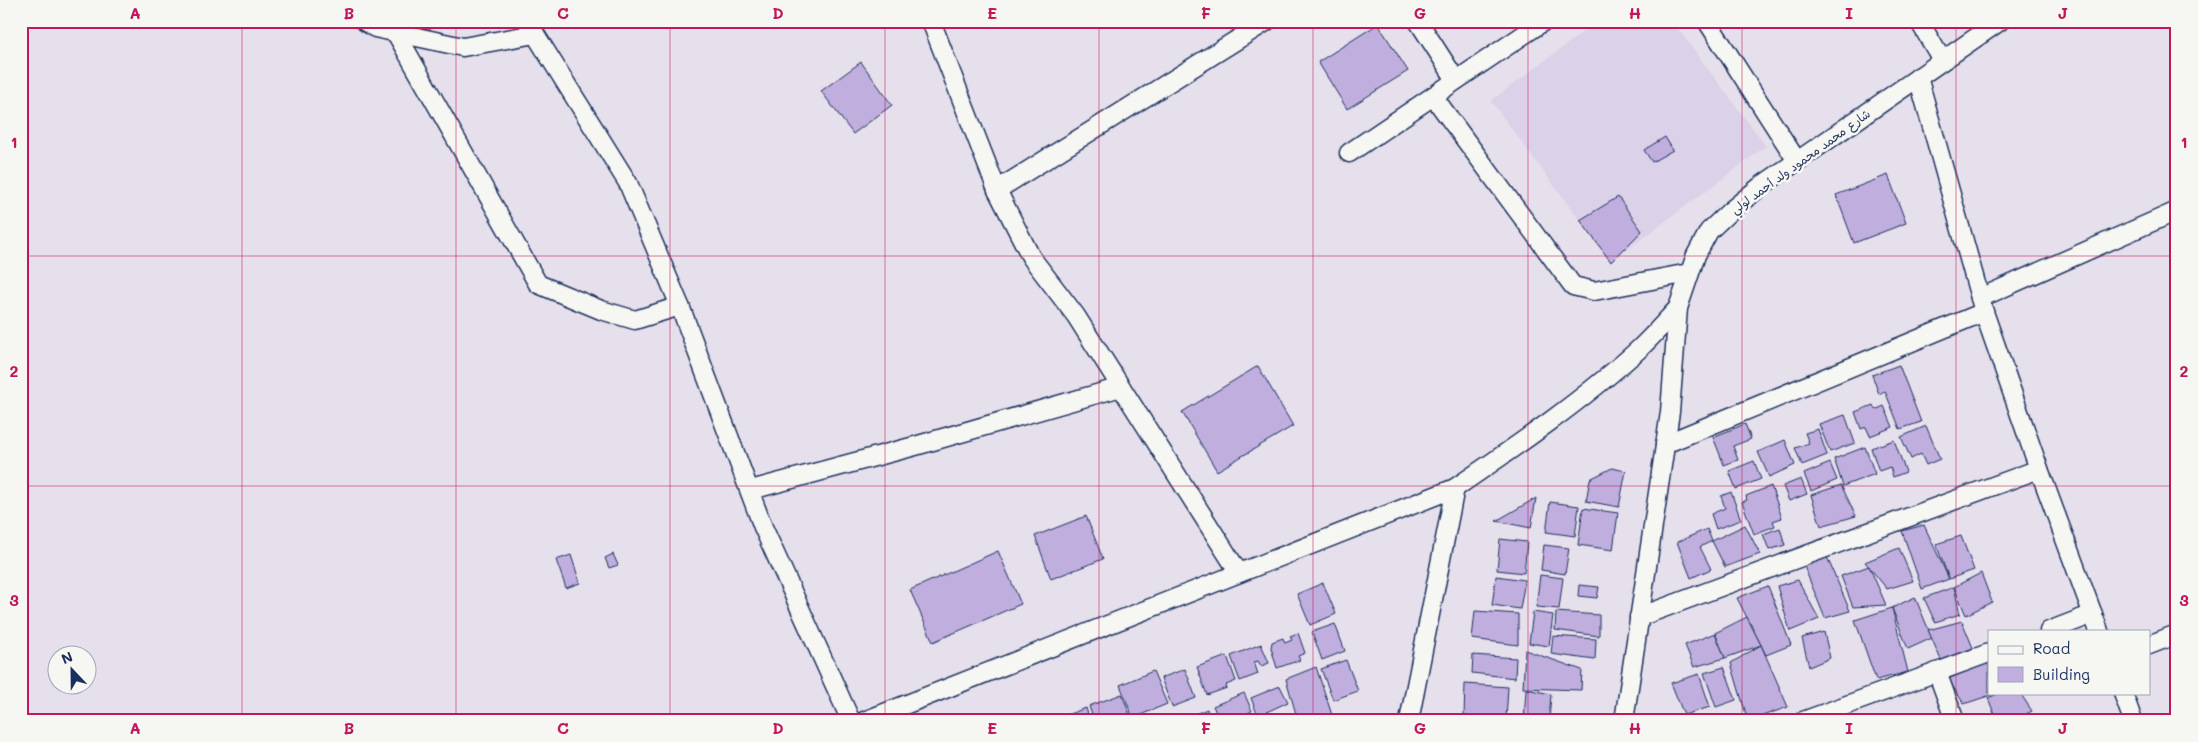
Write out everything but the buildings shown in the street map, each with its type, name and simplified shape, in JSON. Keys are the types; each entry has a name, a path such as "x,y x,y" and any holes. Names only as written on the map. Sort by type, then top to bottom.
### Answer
{"street":[{"path":"364,21 375,28 463,47 531,28 628,183 680,306 751,490 763,527 851,721"},
{"path":"931,21 997,190 1032,257 1076,316 1240,573"},
{"path":"997,190 1266,21"},
{"path":"1418,21 1456,80"},
{"path":"1349,152 1544,21"},
{"path":"1707,21 1797,161"},
{"path":"1919,21 1942,60"},
{"name":"شارع محمد محمود ولد أحمد لولي","path":"1624,721 1670,412 1678,308 1696,255 1709,232 1729,212 1797,161 2000,21"},
{"path":"396,33 538,284 601,310 635,320 680,306"},
{"path":"1918,77 1982,305 2039,469 2096,623 2055,630"},
{"path":"1433,96 1573,286 1594,292 1689,273"},
{"path":"1665,444 1982,305 2177,211"},
{"path":"864,721 906,714 1240,573 1454,488 1503,455 1605,378 1639,348 1678,308"},
{"path":"751,490 915,446 1121,386"},
{"path":"1639,616 2039,469"},
{"path":"1409,721 1454,488"},
{"path":"2150,645 2177,634"},
{"path":"1803,721 1822,717 1988,653"},
{"path":"1937,672 1956,721"},
{"path":"2123,694 2133,721"}],"shaded area":[{"path":"1598,21 1672,21 1766,146 1611,262 1491,101"}]}
